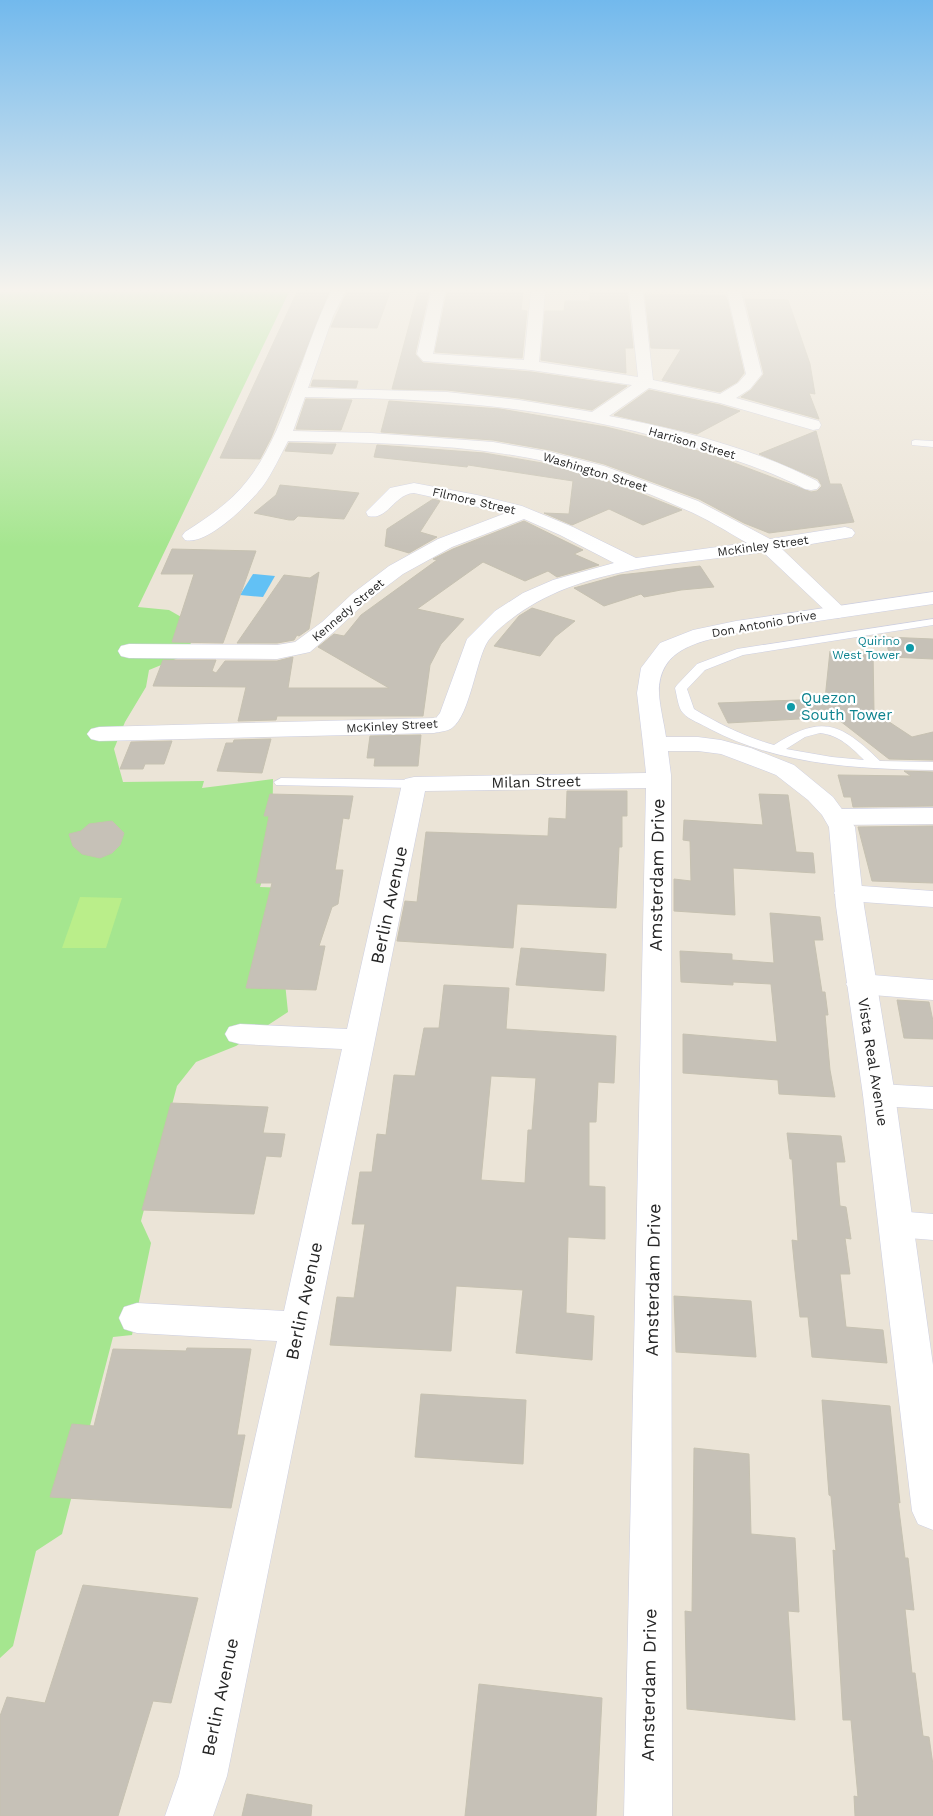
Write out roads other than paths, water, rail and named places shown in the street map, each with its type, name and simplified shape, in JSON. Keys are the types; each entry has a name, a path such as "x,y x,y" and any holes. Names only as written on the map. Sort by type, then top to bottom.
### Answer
{"street":[{"path":"192,536 225,514 255,484 284,436 304,377"},
{"path":"604,377 646,383 723,399 813,425"},
{"path":"645,377 646,383"},
{"path":"723,399 744,386 752,377"},
{"path":"596,417 646,383"},
{"name":"Harrison Street","path":"299,392 445,397 517,404 596,417 697,442 790,474 811,484"},
{"name":"Washington Street","path":"284,436 435,441 493,447 550,457 598,470 691,505 768,546 838,612"},
{"name":"Filmore Street","path":"375,512 399,490 405,487 499,505 569,531 632,564"},
{"name":"Kennedy Street","path":"129,651 277,652 302,647 396,570 445,543 523,513"},
{"name":"McKinley Street","path":"99,734 425,727 444,723 451,713 478,639 485,631 524,600 569,581 632,564 768,546 844,533"},
{"name":"Don Antonio Drive","path":"655,744 648,693 652,668 668,648 701,635 736,627 933,598"},
{"path":"655,744 700,744 751,755 785,770 821,799 838,817 933,816"},
{"name":"Amsterdam Drive","path":"648,1816 658,780 655,744"},
{"name":"Milan Street","path":"414,784 658,780"},
{"name":"Berlin Avenue","path":"189,1816 203,1776 414,784"},
{"name":"Vista Real Avenue","path":"838,817 842,827 848,894 896,1224 933,1511"},
{"path":"848,894 933,899"},
{"path":"861,984 933,990"},
{"path":"240,1034 360,1040"},
{"path":"878,1095 933,1098"},
{"path":"896,1224 933,1227"},
{"path":"137,1318 299,1327"}],"lane":[{"path":"915,443 933,444"},
{"path":"933,622 741,652 701,668 681,688 688,711 735,736 775,750 828,762 878,766 933,766"},
{"path":"775,750 810,730 823,730 841,733 878,766"},
{"path":"281,782 414,784"}],"water":[{"path":"253,574 275,576 263,597 240,595"}],"place":[{"name":"Quirino West Tower","path":"910,648"},
{"name":"Quezon South Tower","path":"791,707"}]}
